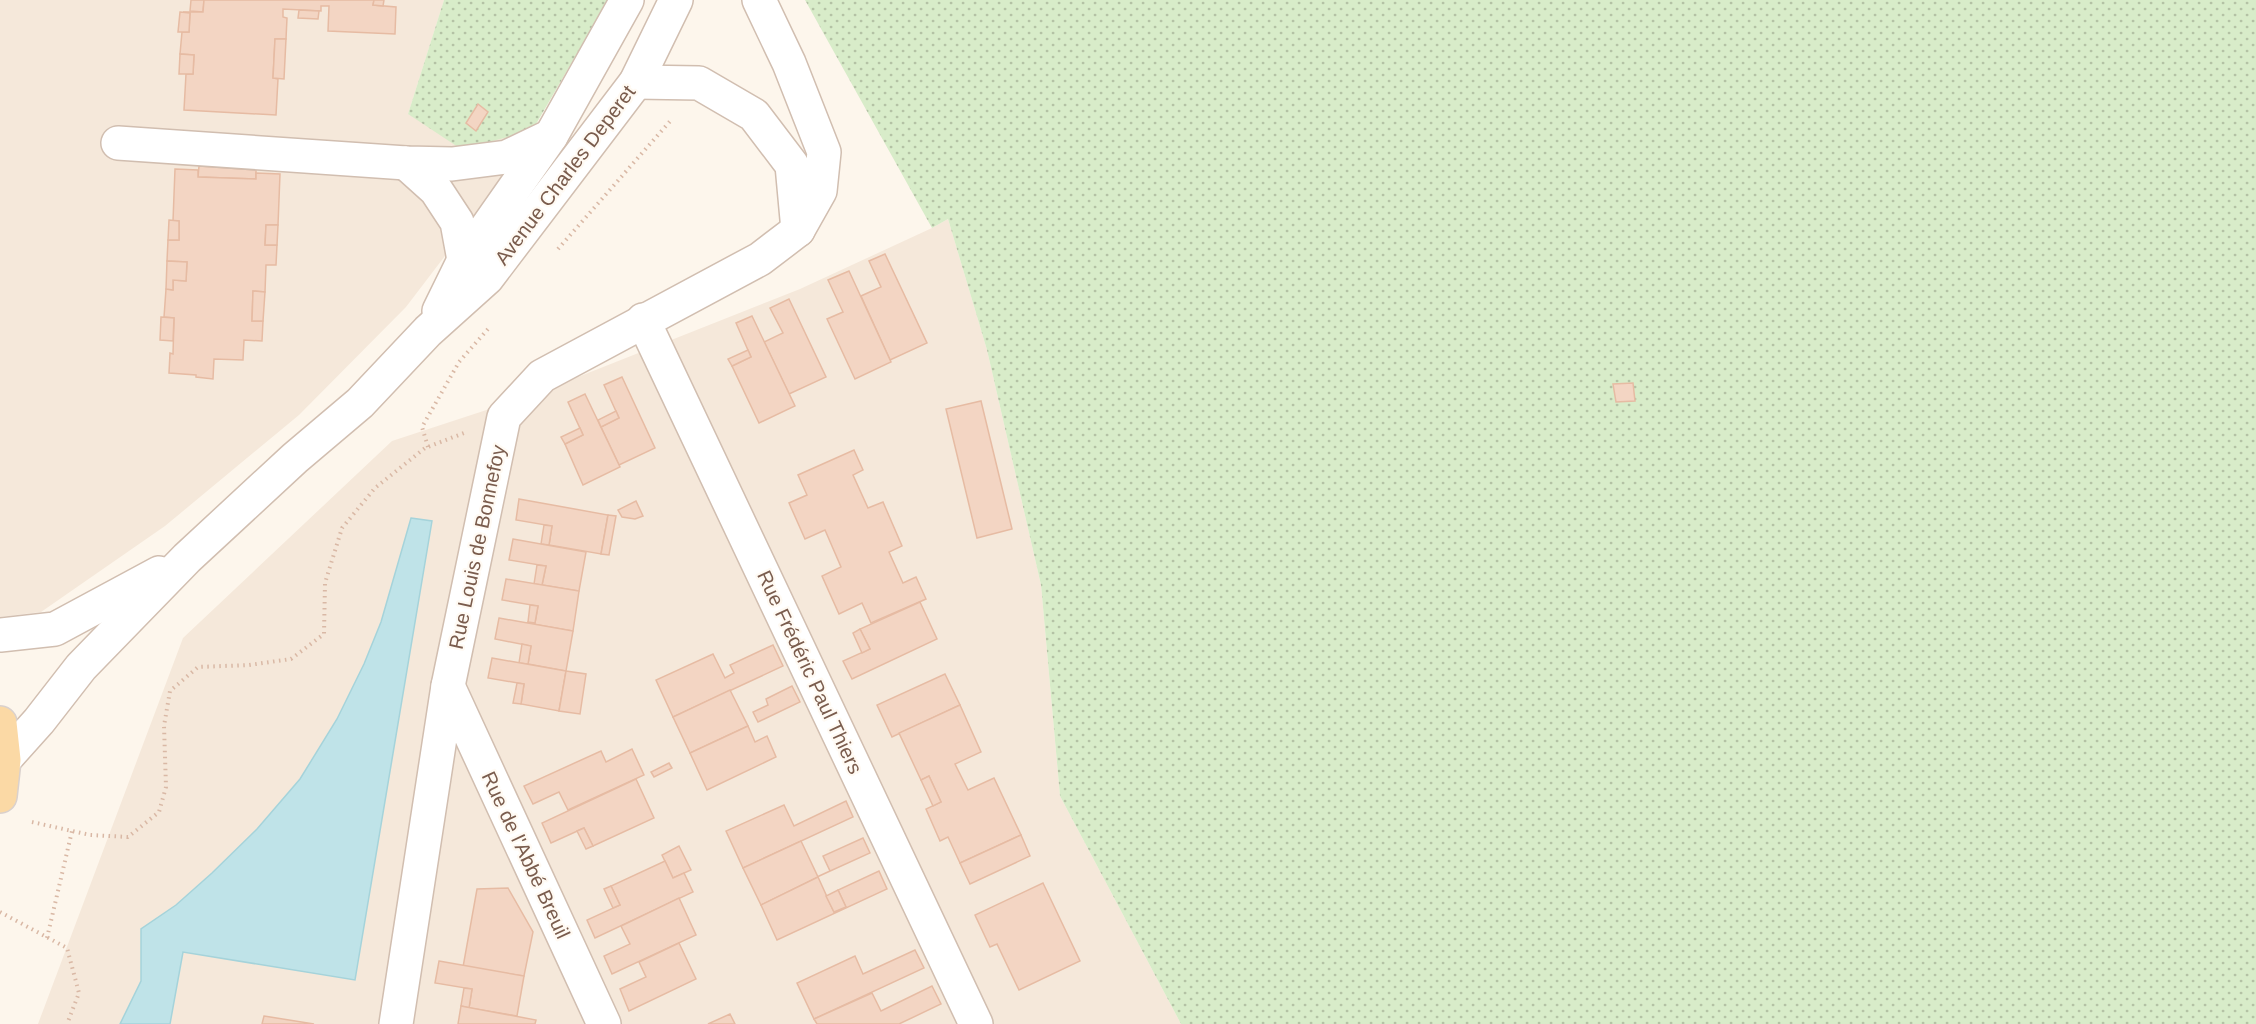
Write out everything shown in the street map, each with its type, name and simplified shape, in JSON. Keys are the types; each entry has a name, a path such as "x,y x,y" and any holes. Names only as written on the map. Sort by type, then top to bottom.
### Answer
{"main road":[{"path":"0,723 4,760 0,796"}],"street":[{"name":"Avenue Charles Deperet","path":"428,331 464,260 551,136 627,0"},
{"name":"Avenue Charles Deperet","path":"4,760 39,721 81,667 187,558 295,458 360,403 428,331 487,278 636,82 676,0"},
{"name":"Rue Louis de Bonnefoy","path":"396,1024 448,686 504,417 542,376 760,259 798,230 820,191 824,152 789,63 759,0"},
{"path":"636,82 699,82 754,115 792,165 798,230"},
{"path":"118,142 406,163 452,164 507,157 551,136"},
{"path":"406,163 436,190 457,222 464,260"},
{"name":"Rue Frédéric Paul Thiers","path":"644,320 976,1024"},
{"name":"Avenue Charles Deperet","path":"0,635 55,629 187,558"},
{"name":"Rue de l'Abbé Breuil","path":"448,686 604,1024"}],"path":[{"path":"552,256 676,114 699,82"},
{"path":"428,447 422,427 459,362 490,327"},
{"path":"32,822 90,835 128,837 159,812 166,787 164,726 170,691 198,667 249,665 291,659 324,634 326,583 342,528 375,488 428,447 504,417"},
{"path":"46,938 72,831"},
{"path":"0,912 67,948 80,993 67,1024"}],"shaded area":[{"path":"0,0 444,0 408,114 532,131 509,172 406,307 299,415 165,526 41,612 0,617"},
{"path":"948,219 987,350 1041,585 1060,796 1181,1024 38,1024 183,638 392,441 535,394 800,289"}],"green space":[{"path":"444,0 608,0 532,131 461,149 408,114"},
{"path":"805,0 2256,0 2256,1024 1181,1024 1060,796 1041,585 987,350 948,219 932,228"}],"water":[{"path":"411,518 432,521 355,980 183,952 170,1024 120,1024 141,981 141,929 176,905 257,829 300,779 337,719 364,664 381,622"}],"building":[{"path":"191,0 204,0 203,12 190,11"},
{"path":"204,0 374,0 373,5 396,7 395,34 328,31 329,6 321,6 321,11 283,9 283,17 287,18 286,39 275,39 273,78 278,79 276,115 184,110 186,74 193,74 194,55 180,54 182,32 189,32 190,13 183,12 203,12"},
{"path":"374,0 384,0 383,6 373,5"},
{"path":"299,10 319,11 318,19 298,18"},
{"path":"180,12 190,13 189,32 178,32"},
{"path":"275,39 286,39 284,79 273,78"},
{"path":"180,54 194,55 193,74 179,74"},
{"path":"478,104 488,112 476,131 466,123"},
{"path":"199,166 256,170 256,179 198,177"},
{"path":"175,169 198,170 198,177 256,179 256,173 280,174 278,225 266,225 265,245 277,245 276,265 266,265 265,292 253,291 252,321 263,321 262,341 244,340 243,360 214,359 213,379 169,373 170,353 173,354 174,318 164,317 166,289 173,290 173,280 186,281 187,262 167,261 168,240 179,240 179,221 173,221"},
{"path":"169,220 179,221 179,240 168,240"},
{"path":"266,225 278,225 277,245 265,245"},
{"path":"885,254 927,343 890,360 861,296 881,287 869,261"},
{"path":"167,261 187,262 186,281 173,280 173,290 166,289"},
{"path":"849,271 891,362 855,379 827,319 843,312 828,280"},
{"path":"253,291 265,292 263,321 252,321"},
{"path":"789,299 826,377 789,394 764,342 783,333 770,308"},
{"path":"752,316 795,406 759,423 732,366 751,357 736,323"},
{"path":"161,317 174,318 173,341 160,340"},
{"path":"748,350 751,357 732,366 728,359"},
{"path":"622,377 655,448 619,465 601,427 619,418 604,385"},
{"path":"1633,383 1635,401 1616,402 1613,384"},
{"path":"585,394 620,467 583,485 565,444 583,435 568,402"},
{"path":"981,401 1012,529 977,538 946,409"},
{"path":"616,411 619,418 601,427 598,420"},
{"path":"580,428 583,435 565,444 561,437"},
{"path":"854,450 863,470 853,475 868,508 883,502 902,546 889,552 903,583 916,577 926,599 871,623 862,603 839,614 822,576 841,567 825,530 805,539 789,503 807,495 798,475"},
{"path":"519,499 608,515 601,554 549,545 552,526 516,520"},
{"path":"636,501 643,516 635,519 622,517 618,510"},
{"path":"608,515 616,516 609,555 601,554"},
{"path":"544,525 552,526 549,545 541,544"},
{"path":"513,539 586,552 579,591 542,585 546,566 509,560"},
{"path":"537,565 546,566 542,585 534,584"},
{"path":"506,579 579,591 573,631 527,623 535,623 538,606 502,600"},
{"path":"920,602 937,639 852,679 843,661 870,649 860,629"},
{"path":"530,605 538,606 535,623 528,622"},
{"path":"499,618 573,631 566,671 528,664 531,646 495,639"},
{"path":"860,629 870,649 862,653 853,633"},
{"path":"522,644 531,646 528,664 519,663"},
{"path":"773,645 783,666 673,717 656,680 713,654 725,678 734,673 730,665"},
{"path":"492,658 566,671 559,711 521,704 524,684 488,678"},
{"path":"566,671 586,674 580,714 559,711"},
{"path":"945,674 960,705 892,737 877,705"},
{"path":"517,683 524,684 521,704 513,703"},
{"path":"792,686 800,702 758,722 753,712 768,705 766,699"},
{"path":"730,690 748,726 690,753 673,717"},
{"path":"960,705 981,752 955,764 968,790 994,778 1021,835 960,863 948,837 940,841 926,809 941,802 929,776 921,780 899,733"},
{"path":"748,726 755,742 767,736 776,757 707,790 690,753"},
{"path":"632,749 644,775 568,810 559,792 533,804 524,786 601,751 606,762"},
{"path":"669,763 672,768 654,777 651,772"},
{"path":"929,776 941,802 933,806 921,780"},
{"path":"636,779 654,818 593,846 584,828 551,843 542,823"},
{"path":"846,801 853,817 743,868 726,831 784,805 794,826"},
{"path":"584,828 593,846 586,849 577,831"},
{"path":"1021,835 1030,856 970,884 960,863"},
{"path":"863,838 870,853 817,877 830,871 823,856"},
{"path":"801,841 818,877 761,905 743,868"},
{"path":"679,846 691,870 673,878 662,855"},
{"path":"665,861 673,878 684,873 693,892 595,938 587,920 620,905 611,886"},
{"path":"879,871 887,889 777,940 761,905 818,877 834,912 846,907 838,890"},
{"path":"1043,883 1080,961 1019,990 997,944 990,947 975,915"},
{"path":"611,886 620,905 613,908 604,889"},
{"path":"508,888 533,932 524,976 463,967 477,889"},
{"path":"838,890 846,907 834,912 826,896"},
{"path":"679,898 696,935 612,974 604,956 630,944 621,926"},
{"path":"679,943 696,979 629,1011 620,989 646,977 639,962"},
{"path":"915,950 924,968 814,1019 797,983 855,956 863,974"},
{"path":"439,961 524,976 517,1016 469,1008 472,989 435,983"},
{"path":"932,986 941,1004 899,1024 817,1024 814,1019 872,993 881,1011"},
{"path":"464,988 472,989 469,1008 461,1006"},
{"path":"461,1006 536,1020 535,1024 458,1024"},
{"path":"730,1014 735,1024 708,1024"},
{"path":"264,1016 314,1024 262,1024"}]}
